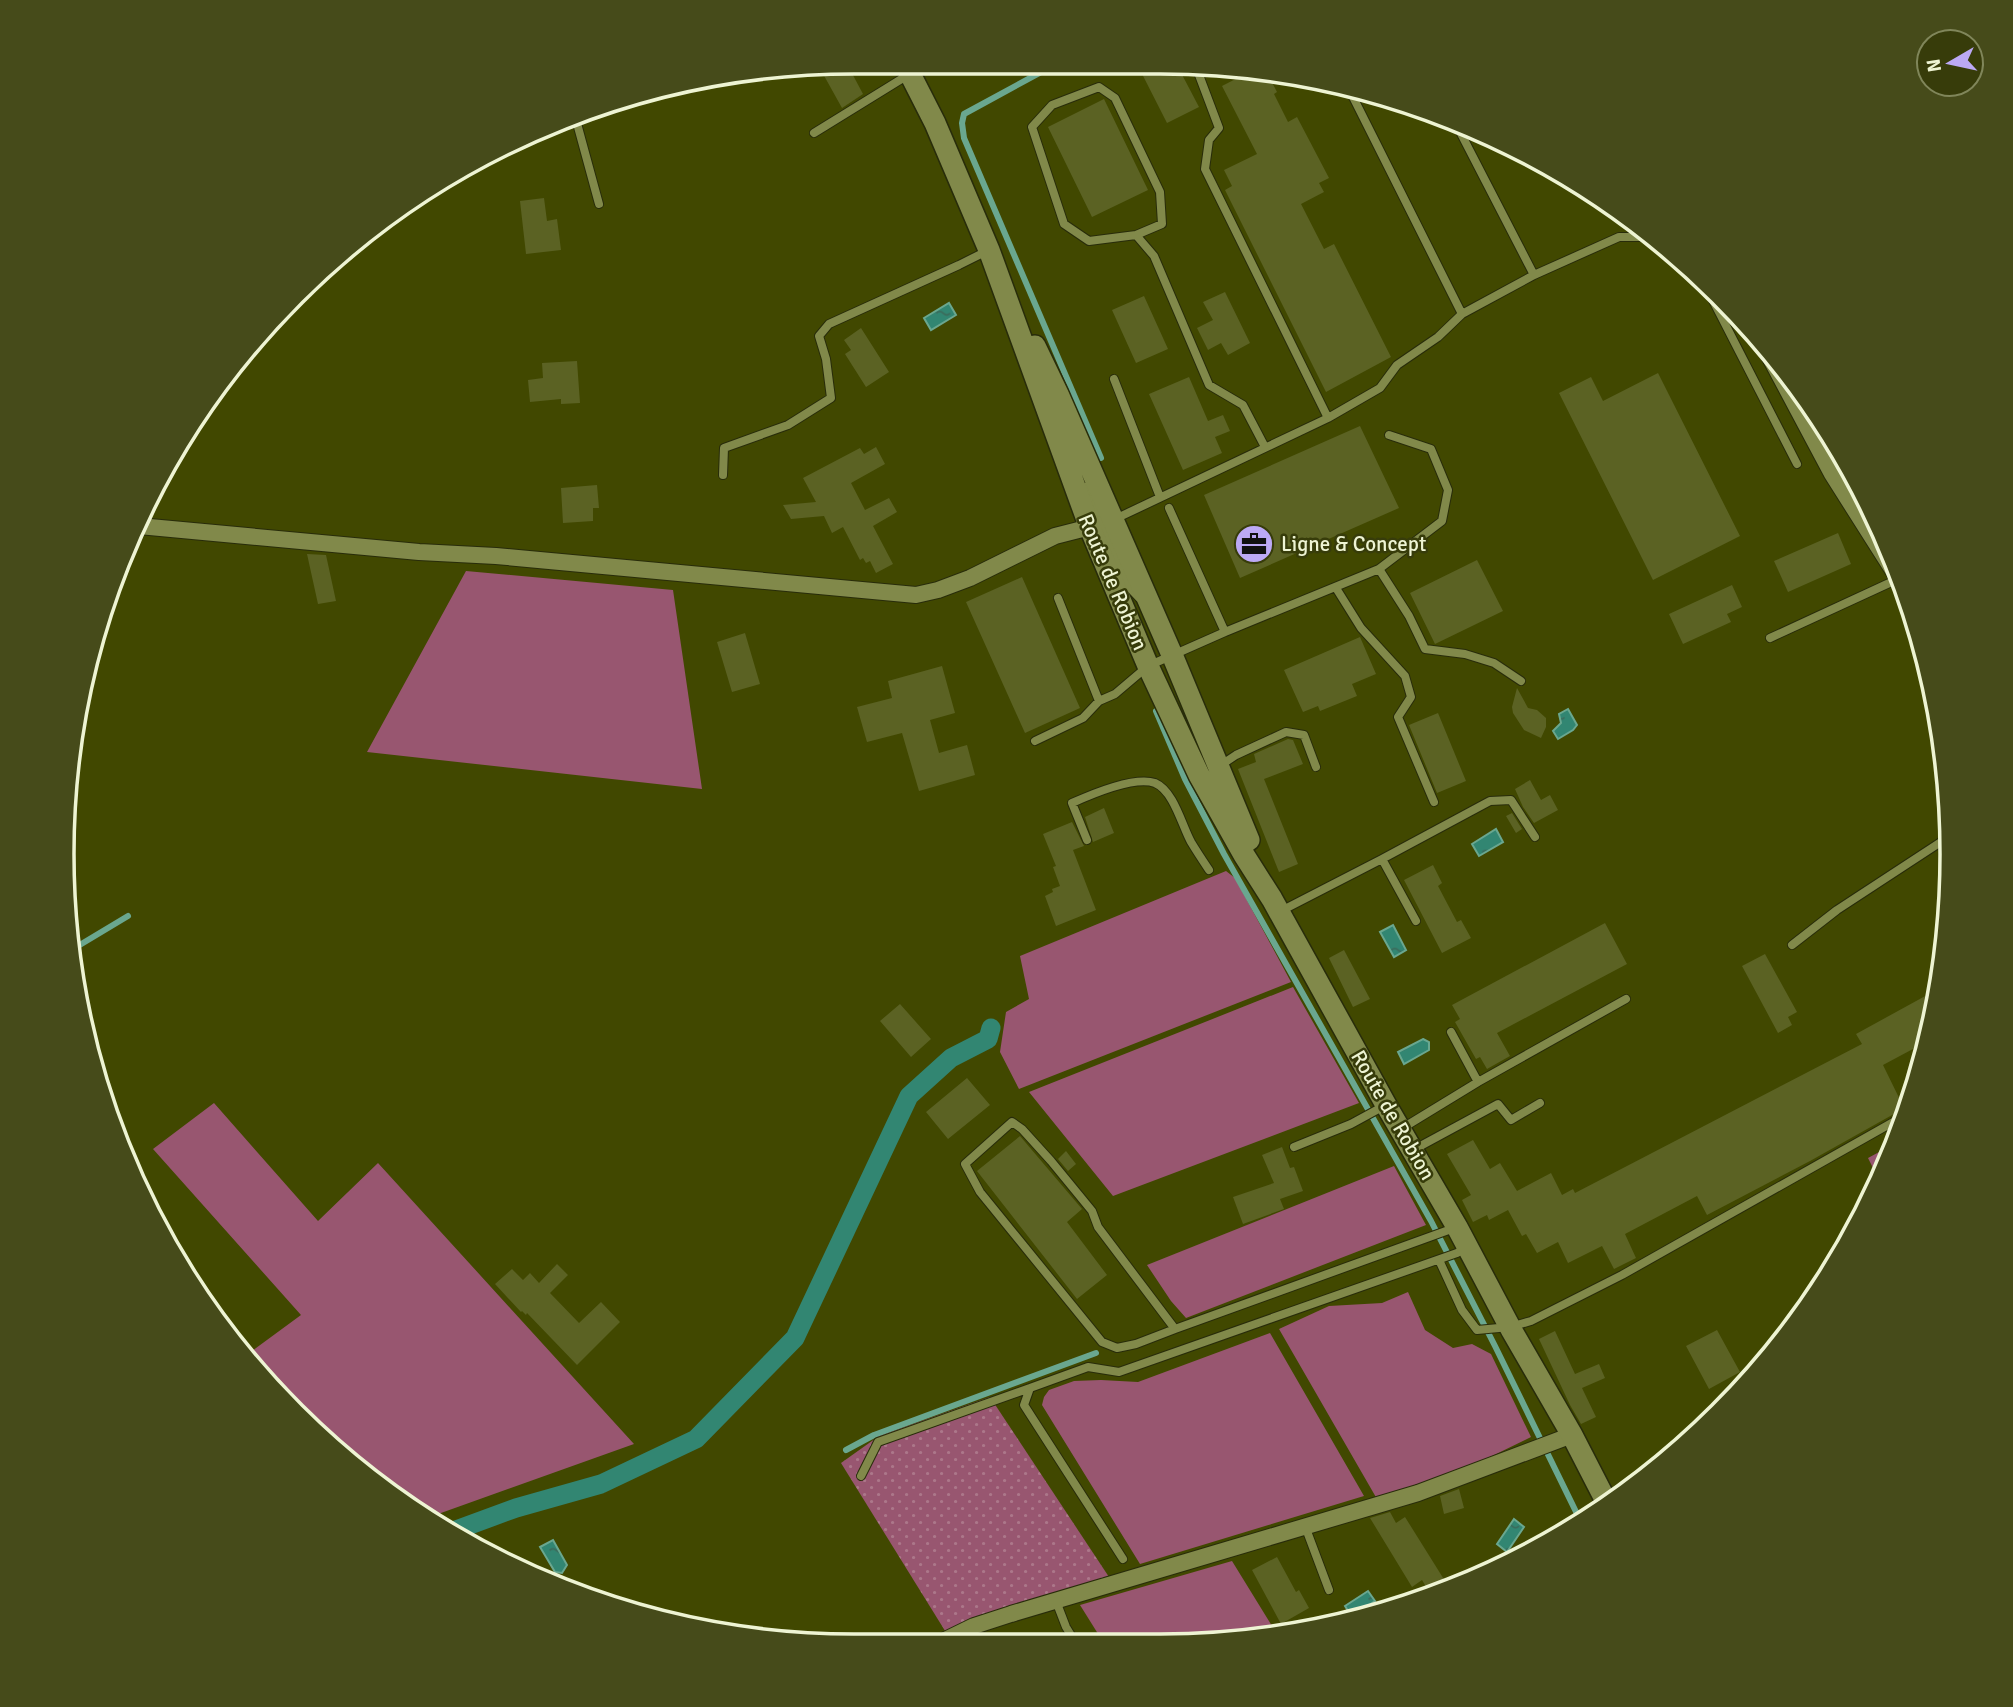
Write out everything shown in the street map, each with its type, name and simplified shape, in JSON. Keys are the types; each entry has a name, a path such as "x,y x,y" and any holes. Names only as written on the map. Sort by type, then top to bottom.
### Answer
{"main road":[{"name":"Route de Robion","path":"910,73 935,123 989,250 1058,394 1148,666 1199,775 1468,1247 1566,1438 1593,1502"},
{"name":"Route de Robion","path":"989,250 1050,421 1102,524 1150,604 1276,906"},
{"name":"Route de Robion","path":"1566,1438 1602,1495"}],"street":[{"path":"1791,396 1832,474 1871,536"},
{"path":"146,527 916,595 970,578 1055,536 1102,524"},
{"path":"958,1634 974,1626 1418,1493 1566,1438"}],"lane":[{"path":"814,132 900,73"},
{"path":"1199,75 1219,128 1209,140 1205,169 1328,418"},
{"path":"1099,87 1115,98 1160,192 1162,223 1136,235 1089,241 1064,225 1032,127 1052,105 1099,87"},
{"path":"1355,98 1462,314"},
{"path":"577,125 599,204"},
{"path":"1462,135 1534,275"},
{"path":"1136,235 1154,256 1209,385 1243,405 1265,447"},
{"path":"1102,524 1328,418 1380,388 1396,365 1438,337 1462,314 1534,275 1619,237 1636,237"},
{"path":"723,475 724,449 788,425 831,398 826,359 819,336 829,324 989,250"},
{"path":"1717,308 1797,464"},
{"path":"1114,379 1160,497"},
{"path":"1035,741 1083,718 1099,701 1115,694 1148,666 1379,569 1442,522 1448,490 1431,449 1389,435"},
{"path":"1169,508 1225,632"},
{"path":"1379,569 1409,616 1425,649 1465,654 1494,663 1521,681"},
{"path":"1770,638 1891,585"},
{"path":"1336,588 1361,628 1405,676 1411,697 1398,717 1434,802"},
{"path":"1058,598 1099,701"},
{"path":"1219,767 1236,755 1286,732 1304,735 1316,767"},
{"path":"1087,840 1072,803 1136,781 1156,784 1170,797 1191,842 1209,870"},
{"path":"1276,906 1382,859 1490,801 1511,800 1535,837"},
{"path":"1792,945 1837,910 1940,843"},
{"path":"1382,859 1416,921"},
{"path":"1401,1129 1478,1082 1626,999"},
{"path":"1451,1032 1478,1082"},
{"path":"1413,1150 1498,1104 1511,1119 1540,1102"},
{"path":"1294,1147 1351,1124 1386,1105"},
{"path":"1175,1329 1098,1227 1092,1211 1022,1129 1012,1122 965,1164 979,1192 1102,1342 1117,1348 1136,1344 1457,1227"},
{"path":"1439,1260 1462,1310 1477,1330 1511,1329 1622,1275 1891,1124"},
{"path":"861,1476 878,1442 1088,1367 1119,1372 1439,1260 1468,1247"},
{"path":"1031,1388 1024,1405 1123,1559"},
{"path":"1305,1526 1329,1590"},
{"path":"1056,1601 1070,1634"}],"shaded area":[{"path":"466,571 673,590 702,789 367,752"},
{"path":"1226,871 1235,878 1291,982 1019,1089 1000,1052 1006,1012 1029,999 1020,956"},
{"path":"1293,987 1359,1103 1113,1196 1029,1092"},
{"path":"214,1103 318,1221 378,1163 634,1444 439,1514 339,1440 302,1405 253,1350 301,1315 153,1149"},
{"path":"1880,1151 1873,1168 1868,1158"},
{"path":"1394,1166 1426,1225 1186,1318 1147,1265"},
{"path":"1408,1292 1425,1330 1453,1348 1472,1344 1491,1354 1531,1437 1451,1476 1377,1499 1279,1329 1329,1306 1382,1303"},
{"path":"1270,1333 1364,1496 1140,1564 1042,1405 1044,1397 1049,1390 1074,1381 1138,1382"},
{"path":"990,1397 1109,1577 947,1634 841,1463 879,1436"},
{"path":"1232,1561 1272,1625 1211,1632 1098,1634 1080,1605"}],"water":[{"path":"949,303 956,315 931,330 924,318"},
{"path":"1568,709 1577,725 1558,739 1553,731 1561,723 1559,714"},
{"path":"1496,829 1503,842 1479,856 1472,844"},
{"path":"1393,925 1406,950 1394,957 1380,932"},
{"path":"1423,1039 1429,1042 1429,1050 1404,1064 1398,1052"},
{"path":"1514,1519 1524,1527 1508,1551 1497,1544"},
{"path":"553,1540 567,1565 562,1573 555,1572 540,1547"},
{"path":"1368,1591 1375,1601 1348,1610 1345,1606"}],"building":[{"path":"852,73 863,94 842,108 823,74"},
{"path":"1142,73 1182,74 1199,107 1167,123"},
{"path":"1238,78 1272,82 1277,92 1274,94 1288,122 1297,117 1329,178 1319,183 1324,192 1301,204 1324,249 1334,244 1391,357 1326,392 1225,190 1232,186 1224,170 1257,154 1222,86"},
{"path":"1104,99 1148,190 1092,217 1048,127"},
{"path":"544,198 547,221 557,219 561,250 526,254 520,201"},
{"path":"1225,292 1250,343 1228,355 1221,343 1208,350 1197,328 1213,320 1203,302"},
{"path":"1144,296 1168,349 1136,363 1112,310"},
{"path":"861,328 889,372 866,387 845,354 851,350 844,340"},
{"path":"577,361 580,403 561,404 561,399 530,402 528,380 543,378 542,363"},
{"path":"1658,373 1740,536 1653,580 1559,393 1591,377 1603,401"},
{"path":"1189,377 1208,421 1223,415 1230,431 1215,437 1222,453 1183,470 1149,394"},
{"path":"1360,426 1399,508 1240,578 1204,495"},
{"path":"876,447 885,464 851,483 865,510 889,498 897,512 873,526 893,564 876,573 870,561 866,563 863,558 860,560 843,527 832,533 824,516 791,519 783,505 816,502 803,478 860,448 864,454"},
{"path":"597,485 599,508 593,508 593,521 563,523 561,488"},
{"path":"1838,533 1851,564 1788,592 1774,561"},
{"path":"307,554 326,555 336,601 318,604"},
{"path":"1477,560 1503,611 1435,644 1410,593"},
{"path":"1022,577 1080,708 1025,733 966,602"},
{"path":"1732,585 1742,607 1727,614 1731,622 1683,644 1669,614"},
{"path":"745,633 760,684 732,692 717,642"},
{"path":"1360,637 1376,674 1352,684 1357,696 1320,711 1318,706 1303,712 1284,670"},
{"path":"942,666 955,713 930,720 939,753 967,745 975,775 919,791 902,733 867,742 857,707 892,698 888,681"},
{"path":"1517,688 1528,708 1537,710 1546,718 1546,727 1541,738 1524,730 1513,713"},
{"path":"1438,713 1466,781 1437,793 1409,725"},
{"path":"1288,739 1293,740 1303,764 1264,779 1298,864 1279,872 1238,769 1256,762 1254,754"},
{"path":"1530,780 1541,800 1550,795 1558,810 1534,823 1515,789"},
{"path":"1104,808 1114,833 1093,842 1085,817"},
{"path":"1512,813 1522,829 1516,833 1506,816"},
{"path":"1072,822 1084,846 1073,850 1096,910 1056,926 1045,896 1060,886 1053,867 1056,866 1043,834"},
{"path":"1433,865 1442,883 1438,886 1457,922 1461,920 1471,938 1442,953 1404,880"},
{"path":"1605,923 1627,964 1497,1033 1510,1056 1487,1069 1480,1057 1476,1059 1455,1022 1460,1019 1452,1005"},
{"path":"1344,950 1370,999 1353,1007 1329,958"},
{"path":"1765,954 1797,1012 1788,1017 1792,1025 1778,1033 1742,966"},
{"path":"1927,995 1915,1048 1883,1065 1900,1099 1894,1114 1707,1215 1697,1196 1625,1234 1636,1258 1614,1269 1602,1246 1568,1263 1558,1242 1537,1253 1526,1234 1522,1236 1508,1210 1489,1220 1487,1215 1473,1222 1462,1200 1471,1195 1447,1154 1473,1140 1490,1169 1500,1163 1517,1191 1551,1173 1562,1195 1573,1189 1575,1193 1862,1044 1856,1034"},
{"path":"900,1004 931,1039 911,1057 880,1021"},
{"path":"967,1078 990,1105 948,1139 926,1112"},
{"path":"1020,1136 1082,1209 1067,1222 1107,1275 1077,1299 977,1171"},
{"path":"1282,1147 1290,1168 1294,1167 1303,1191 1280,1199 1284,1209 1243,1224 1233,1197 1274,1183 1262,1155"},
{"path":"1066,1151 1076,1164 1068,1171 1058,1159"},
{"path":"557,1264 568,1275 550,1293 579,1323 601,1302 620,1322 577,1365 495,1284 512,1269 523,1280 530,1273 539,1283"},
{"path":"1717,1330 1740,1372 1709,1389 1686,1346"},
{"path":"1555,1331 1575,1374 1599,1364 1605,1378 1582,1388 1596,1417 1581,1424 1539,1339"},
{"path":"1459,1489 1464,1508 1444,1514 1440,1496"},
{"path":"1390,1512 1396,1523 1405,1517 1444,1579 1426,1586 1422,1580 1412,1587 1370,1518"},
{"path":"1277,1557 1296,1592 1299,1590 1309,1608 1281,1624 1252,1570"}],"waterway":[{"path":"1039,73 964,114 964,138 1101,458"},
{"path":"1156,711 1185,779 1224,854 1431,1221 1576,1512"},
{"path":"79,945 128,916"},
{"path":"461,1528 516,1508 601,1484 696,1439 795,1338 909,1096 951,1058 988,1039 991,1028"},
{"path":"846,1450 874,1435 1096,1353"}],"place":[{"name":"Ligne & Concept","path":"1254,544"}]}
